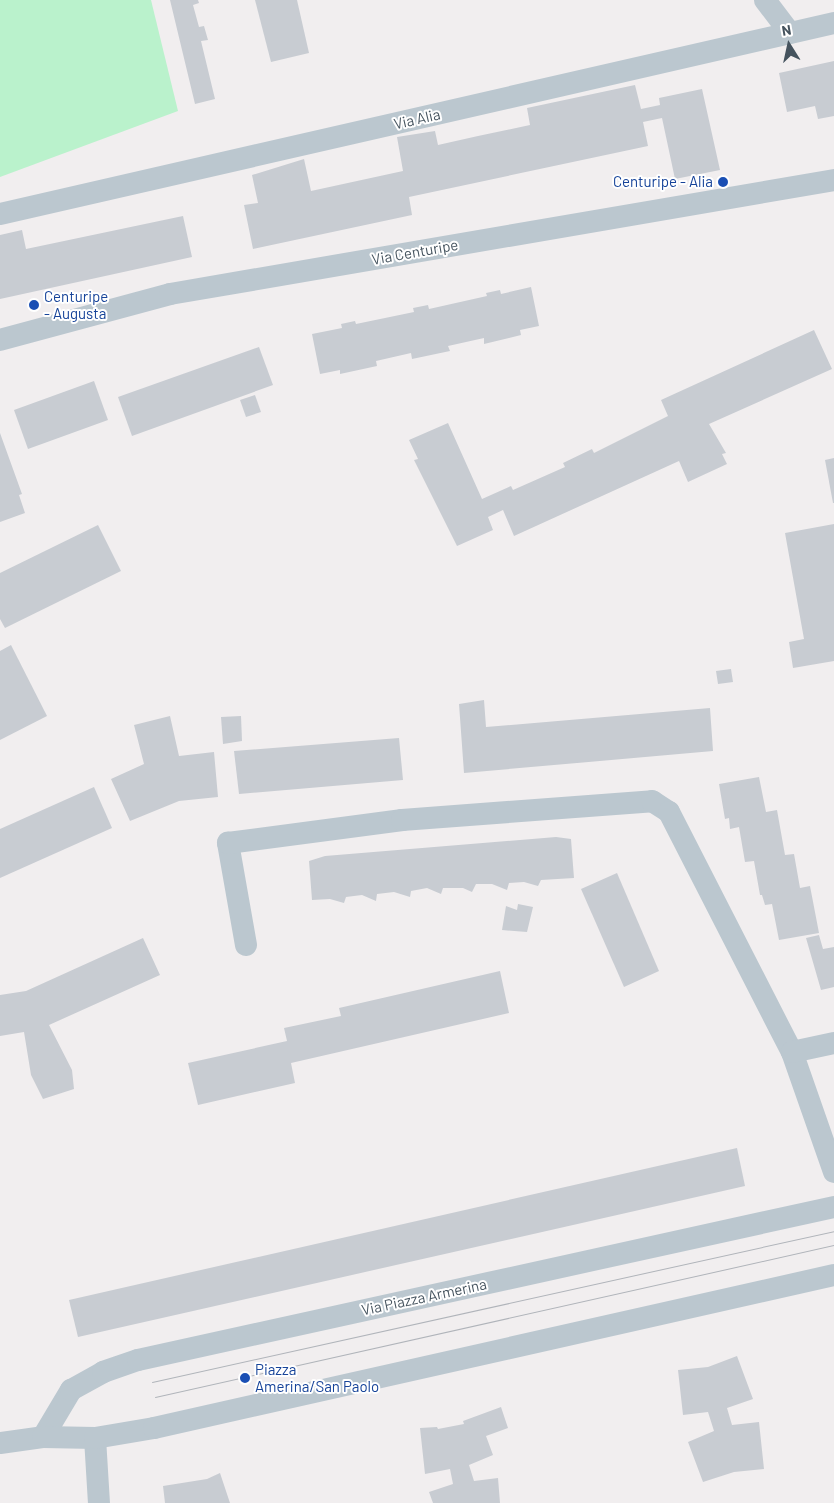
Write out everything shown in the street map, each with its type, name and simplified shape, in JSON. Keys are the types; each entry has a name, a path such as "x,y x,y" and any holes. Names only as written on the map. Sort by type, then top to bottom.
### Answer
{"street":[{"path":"765,0 790,33"},
{"name":"Via Alia","path":"0,214 834,23"},
{"name":"Via Centuripe","path":"0,340 170,294 834,180"},
{"path":"246,945 228,844 402,820 652,801 669,812 792,1052 834,1172"},
{"path":"792,1052 834,1043"},
{"name":"Via Piazza Armerina","path":"44,1437 71,1390 103,1372 138,1360 834,1207"},
{"path":"0,1443 44,1437 95,1438 154,1428 834,1275"},
{"path":"95,1438 98,1503"}],"green space":[{"path":"0,0 151,0 178,111 0,177"}],"building":[{"path":"170,0 198,0 199,3 193,5 199,27 204,26 208,40 201,41 215,99 195,104"},
{"path":"255,0 297,0 309,53 271,62"},
{"path":"834,61 834,116 818,119 815,106 787,112 779,73"},
{"path":"635,85 641,109 660,105 659,98 702,89 720,170 675,179 662,118 643,122 648,146 409,197 412,215 253,249 244,205 258,203 252,175 304,159 311,191 403,171 397,137 435,131 438,145 530,125 527,108"},
{"path":"183,216 192,257 0,299 0,235 22,230 26,249"},
{"path":"531,287 539,326 520,330 521,335 484,344 484,338 448,346 450,351 412,359 411,353 376,361 377,366 340,374 340,370 320,374 312,334 342,328 341,324 355,321 356,324 414,312 413,308 428,305 429,309 487,296 486,293 500,290 501,294"},
{"path":"814,330 832,369 709,424 726,453 722,454 727,464 688,482 679,461 514,536 503,510 488,517 493,530 457,546 414,460 418,459 409,440 448,423 482,499 511,486 513,490 565,467 563,463 592,449 594,453 668,416 661,400"},
{"path":"259,347 273,385 132,436 118,397"},
{"path":"94,381 108,420 28,449 14,410"},
{"path":"255,395 261,412 246,417 240,400"},
{"path":"0,433 22,494 19,495 25,513 0,522"},
{"path":"834,458 834,503 833,503 825,460"},
{"path":"834,524 834,661 793,668 789,642 804,639 785,533"},
{"path":"98,525 121,571 5,628 0,619 0,573"},
{"path":"11,645 47,716 0,740 0,651"},
{"path":"731,669 733,682 718,684 716,671"},
{"path":"484,700 486,727 710,708 713,751 464,773 459,704"},
{"path":"170,716 179,756 214,752 218,797 179,801 130,821 111,779 144,764 134,725"},
{"path":"241,716 242,741 223,744 221,717"},
{"path":"399,738 403,780 239,794 234,751"},
{"path":"759,777 766,812 777,810 785,855 794,854 800,888 810,886 819,933 779,940 772,904 765,905 762,895 760,895 754,861 745,862 739,827 730,829 729,818 725,819 719,784"},
{"path":"94,787 112,828 0,878 0,829"},
{"path":"556,837 571,839 574,878 541,880 538,886 524,882 509,883 507,890 492,884 476,884 472,892 463,888 443,888 441,894 427,888 411,891 410,897 394,892 377,894 376,901 362,895 346,897 344,903 330,899 312,900 309,861 325,856"},
{"path":"617,873 659,971 624,987 581,889"},
{"path":"518,904 533,907 527,932 502,930 506,906 517,910"},
{"path":"819,935 823,949 834,947 834,987 821,990 806,938"},
{"path":"143,938 160,975 49,1025 72,1070 74,1089 43,1099 31,1075 24,1032 0,1036 0,995 26,991"},
{"path":"500,971 509,1013 291,1063 295,1083 198,1105 188,1063 287,1041 284,1028 341,1016 339,1008"},
{"path":"737,1148 745,1186 78,1337 69,1300"},
{"path":"737,1356 753,1399 727,1408 732,1425 759,1422 764,1469 734,1472 703,1482 688,1442 714,1431 708,1412 683,1415 678,1370 708,1367"},
{"path":"501,1407 508,1428 486,1436 493,1455 469,1465 474,1481 498,1478 500,1503 433,1503 429,1492 453,1484 450,1469 425,1474 420,1428 437,1427 438,1429 464,1424 463,1421"},
{"path":"220,1473 230,1503 165,1503 163,1486 207,1479"}],"tram line":[{"path":"152,1382 834,1231"},
{"path":"155,1397 834,1245"}],"place":[{"name":"Centuripe - Alia","path":"723,182"},
{"name":"Centuripe - Augusta","path":"34,305"},
{"name":"Piazza Amerina/San Paolo","path":"245,1378"}]}
